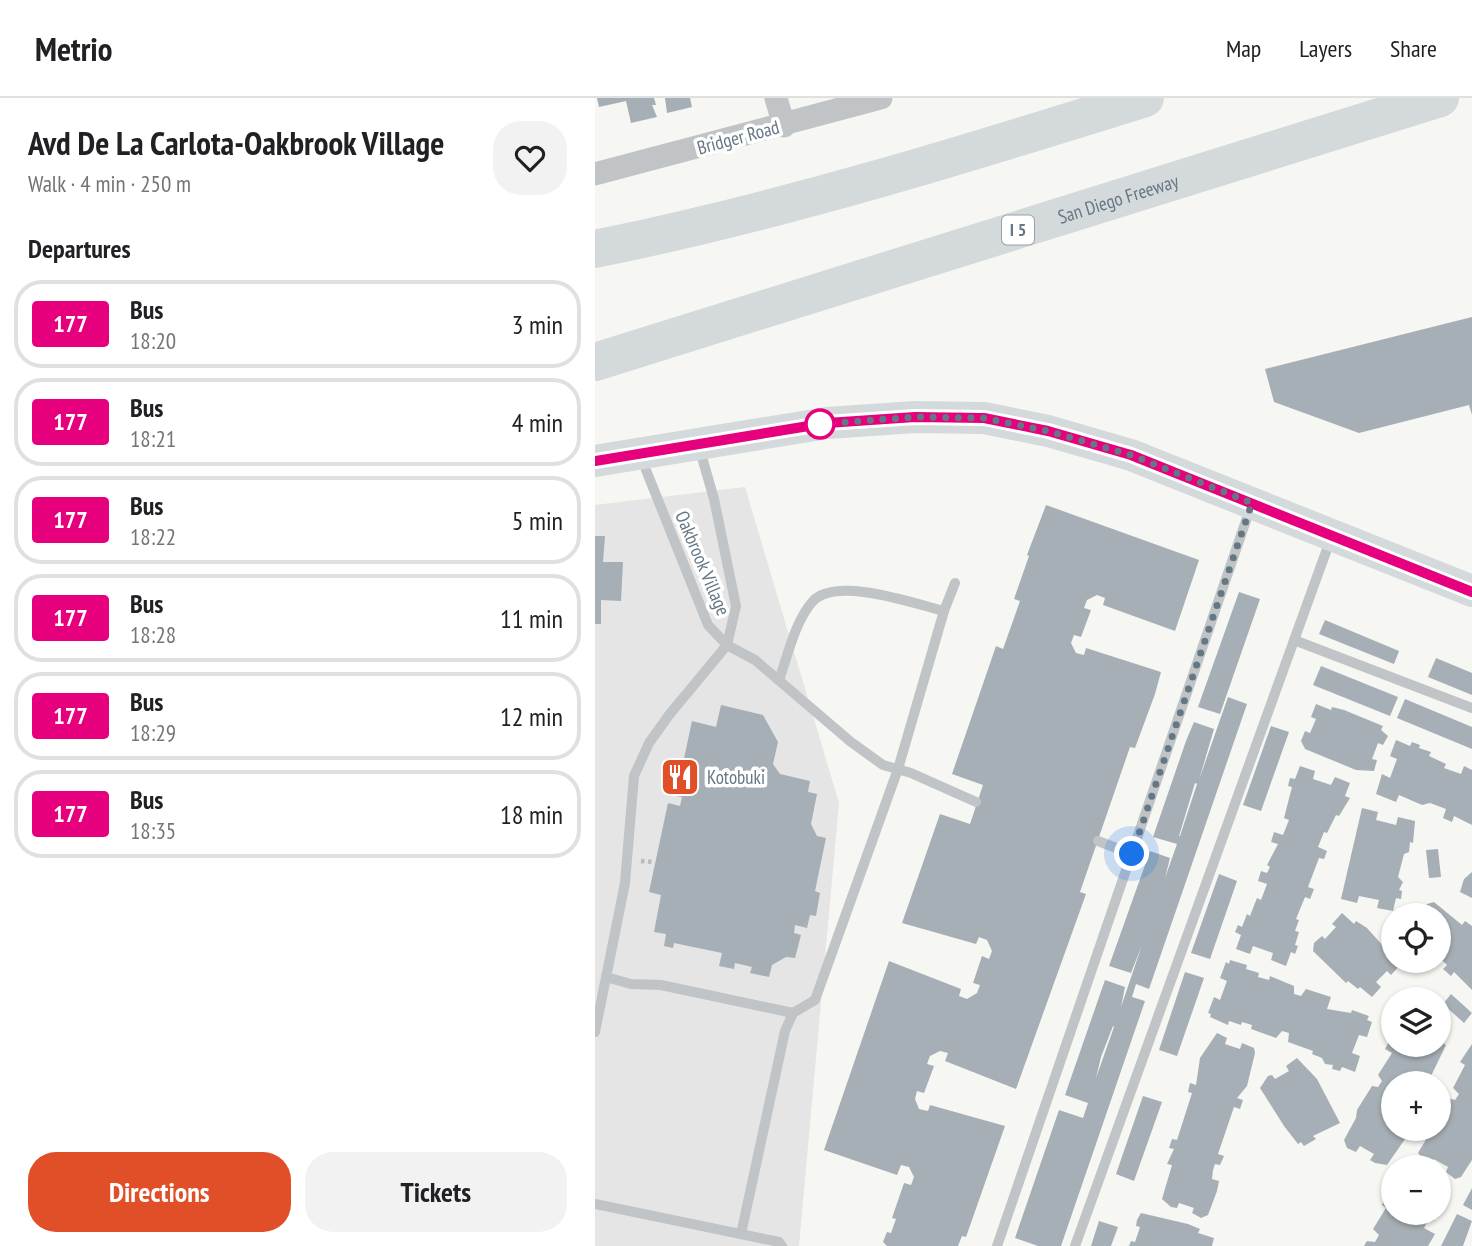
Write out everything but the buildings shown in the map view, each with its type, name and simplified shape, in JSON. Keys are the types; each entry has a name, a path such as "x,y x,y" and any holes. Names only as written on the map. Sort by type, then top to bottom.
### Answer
{"highway":[{"path":"595,249 696,228 922,167 1145,98"},
{"name":"San Diego Freeway","path":"595,362 1440,98"}],"main road":[{"path":"595,461 827,423 915,417 984,418 1048,431 1131,455 1472,592"}],"street":[{"path":"776,98 784,126"},
{"name":"Bridger Road","path":"595,174 784,126 881,98"}],"lane":[{"name":"Oakbrook Village","path":"697,443 714,499 736,606 727,645"},
{"name":"Oakbrook Village","path":"639,453 708,625 727,645"},
{"path":"997,1246 1252,503"},
{"path":"1075,1246 1332,535"},
{"path":"741,1234 785,1031 793,1013 815,1000 898,769 944,611 955,583"},
{"path":"779,680 805,613 815,598 839,592 878,593 944,611"},
{"path":"1294,640 1472,708"},
{"path":"595,1032 625,883 634,776 649,743 727,645 755,660 851,742 883,765 976,803"},
{"path":"1098,841 1132,854"},
{"path":"606,977 631,984 661,985 793,1013"},
{"path":"595,1203 779,1242 782,1246"}],"shaded area":[{"path":"745,487 839,803 799,1246 595,1246 595,505"}],"bus line":[{"name":"177","path":"595,461 827,423 915,417 984,418 1048,431 1131,455 1472,592"}],"place":[{"name":"Kotobuki","path":"680,777"}],"route":[{"path":"820,424 915,417 984,418 1048,431 1131,455 1252,503 1132,854"}]}
